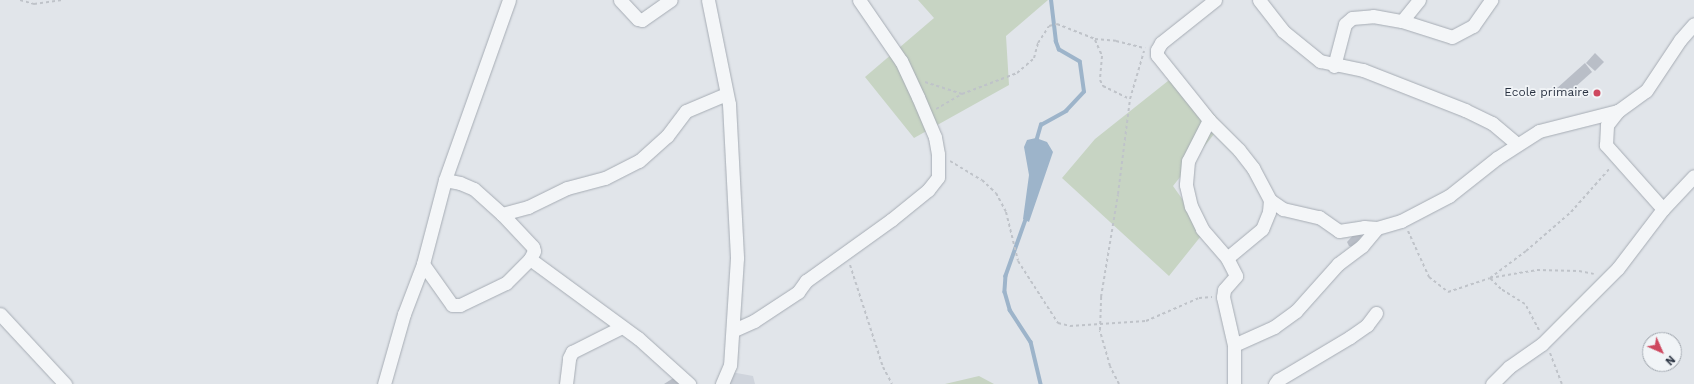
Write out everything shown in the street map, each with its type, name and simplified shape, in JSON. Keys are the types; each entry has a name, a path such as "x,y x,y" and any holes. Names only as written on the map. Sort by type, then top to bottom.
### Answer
{"street":[{"path":"384,384 404,314 423,264 445,180 509,0"},
{"path":"620,0 638,19 642,20 671,0"},
{"path":"708,0 726,94 731,142 737,258 734,330 728,378 714,384"},
{"path":"734,330 782,304 798,292 806,281 846,254 928,190 938,177 938,154 935,137 926,114 901,61 859,0"},
{"path":"1215,0 1151,49 1209,120 1239,150 1252,168 1270,200 1283,209 1319,217 1339,231 1364,227 1377,228 1401,221 1449,196 1517,144 1539,131 1618,111"},
{"path":"1259,0 1283,31 1320,62 1334,66 1363,70 1465,110 1492,123 1517,144"},
{"path":"1402,21 1419,0"},
{"path":"1334,66 1345,24 1352,18 1373,16 1402,21 1452,37 1473,26 1491,0"},
{"path":"1663,209 1606,145 1607,125 1618,111 1646,91 1680,40 1694,24"},
{"path":"502,214 528,207 557,192 605,178 639,161 667,136 686,111 726,94"},
{"path":"1209,120 1188,161 1186,185 1191,206 1202,229 1227,258 1236,276 1224,290 1223,297 1234,345 1234,384"},
{"path":"1492,384 1509,367 1545,340 1609,277 1663,209 1694,176"},
{"path":"423,264 452,305 460,304 506,283 530,259 534,251 533,247 502,214 474,189 460,183 445,180"},
{"path":"1227,258 1262,229 1268,216 1270,200"},
{"path":"1234,345 1274,327 1296,311 1338,264 1362,246 1377,228"},
{"path":"530,259 622,327 689,384"},
{"path":"1275,384 1278,380 1350,337 1367,325 1376,313"},
{"path":"0,314 65,384"},
{"path":"566,384 569,358 572,352 622,327"}],"path":[{"path":"20,0 34,4 64,0"},
{"path":"926,114 962,94 1018,73 1034,58 1038,43 1049,26 1057,24 1095,39 1116,41 1151,49 1130,99 1118,194 1101,297 1100,324 1110,366 1119,384"},
{"path":"1095,39 1101,51 1100,80 1104,86 1130,99"},
{"path":"907,74 934,87 962,94"},
{"path":"938,154 982,180 996,193 1006,212 1018,261 1058,323 1070,326 1146,321 1199,298 1223,297"},
{"path":"1490,278 1526,251 1571,212 1601,176 1619,161"},
{"path":"1401,221 1413,240 1420,260 1429,277 1448,292 1490,278 1537,270 1578,271 1609,277"},
{"path":"846,254 883,367 892,384"},
{"path":"1490,278 1501,289 1525,304 1545,340 1562,384"}],"shaded area":[{"path":"731,372 753,376 755,384 730,384"}],"green space":[{"path":"918,0 1048,0 1006,36 1009,85 914,138 865,77 934,18"},
{"path":"1178,73 1222,124 1173,186 1205,231 1169,276 1062,178 1095,139"},
{"path":"979,376 994,384 945,384"}],"water":[{"path":"1036,138 1047,142 1053,152 1029,222 1023,219 1029,175 1024,147 1027,140"}],"building":[{"path":"1595,53 1604,62 1595,71 1586,63"},
{"path":"1585,63 1592,72 1564,97 1556,89"},
{"path":"1357,231 1362,236 1352,247 1349,246 1347,242"},
{"path":"675,377 680,384 664,384"}],"waterway":[{"path":"1036,142 1041,125 1066,111 1084,92 1080,62 1059,50 1056,42 1051,0"},
{"path":"1027,217 1006,276 1005,292 1010,310 1031,342 1041,384"}],"place":[{"name":"Ecole primaire","path":"1597,93"}]}
